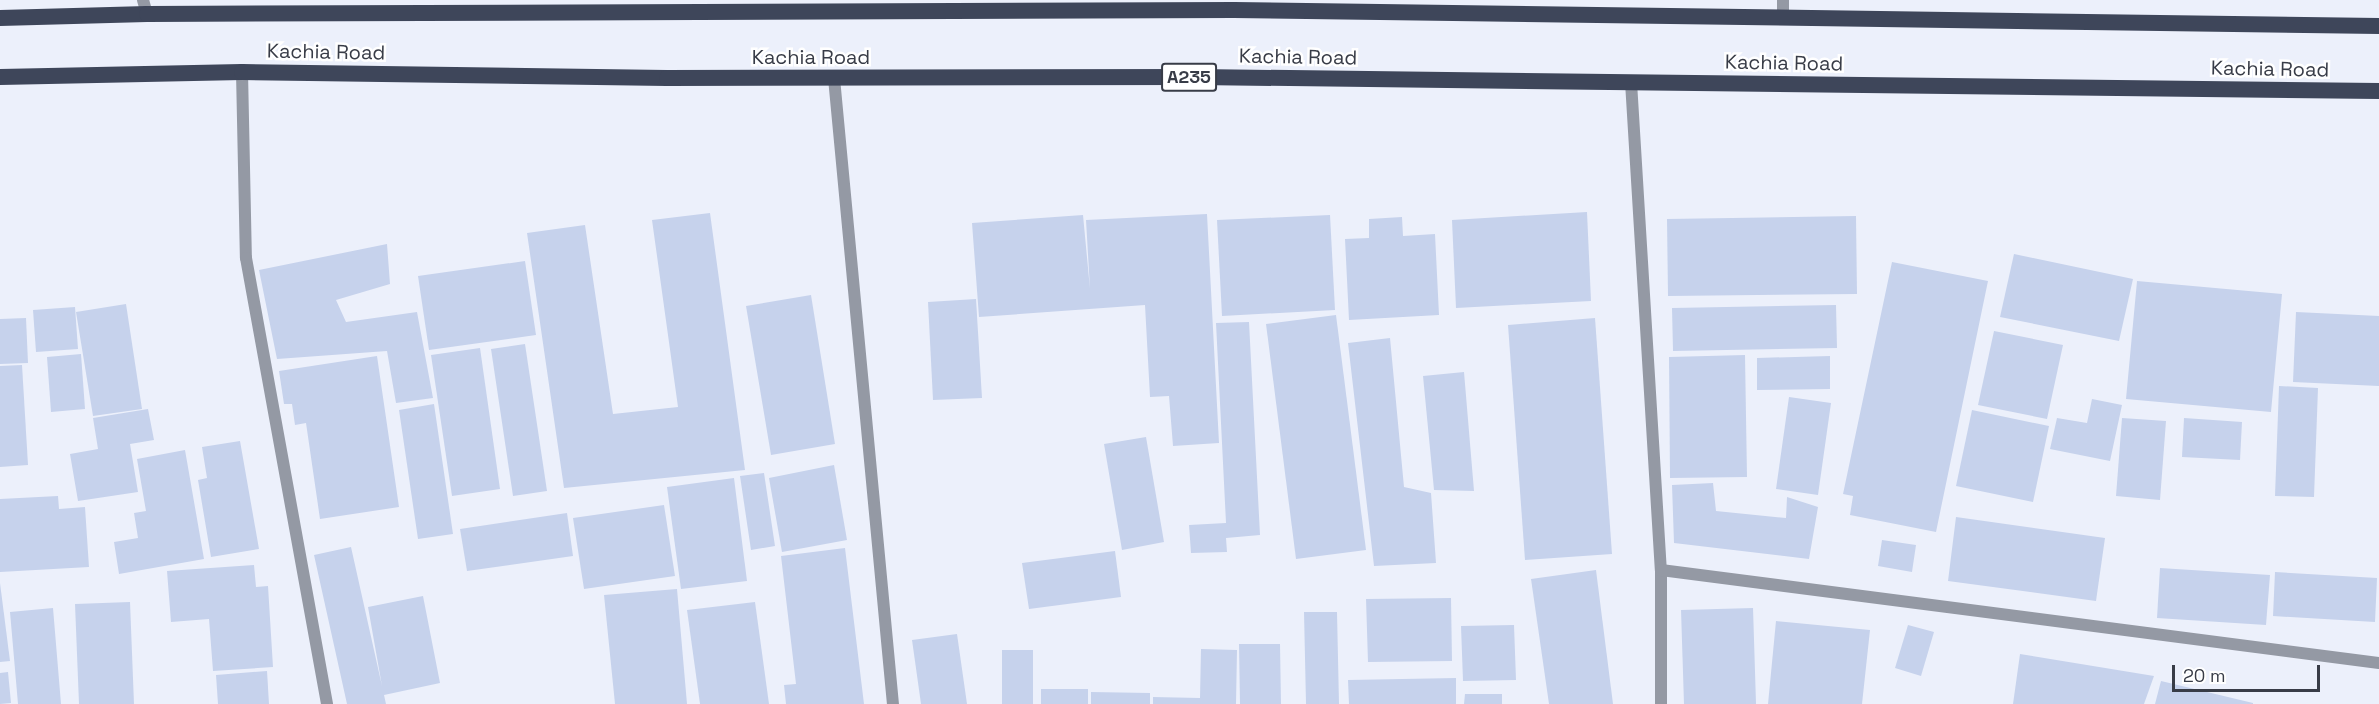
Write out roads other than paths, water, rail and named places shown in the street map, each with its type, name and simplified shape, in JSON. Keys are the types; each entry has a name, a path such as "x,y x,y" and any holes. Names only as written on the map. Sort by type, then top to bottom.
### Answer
{"highway":[{"name":"Kachia Road","path":"0,18 145,7 1233,5 1783,18 2379,26"},
{"name":"Kachia Road","path":"0,76 242,72 834,78 1197,77 2379,92"}],"street":[{"path":"1783,0 1783,18"},
{"path":"242,72 246,258 327,704"},
{"path":"834,78 893,704"},
{"path":"1631,82 1661,570 1661,704"},
{"path":"1661,570 2379,663"}]}
